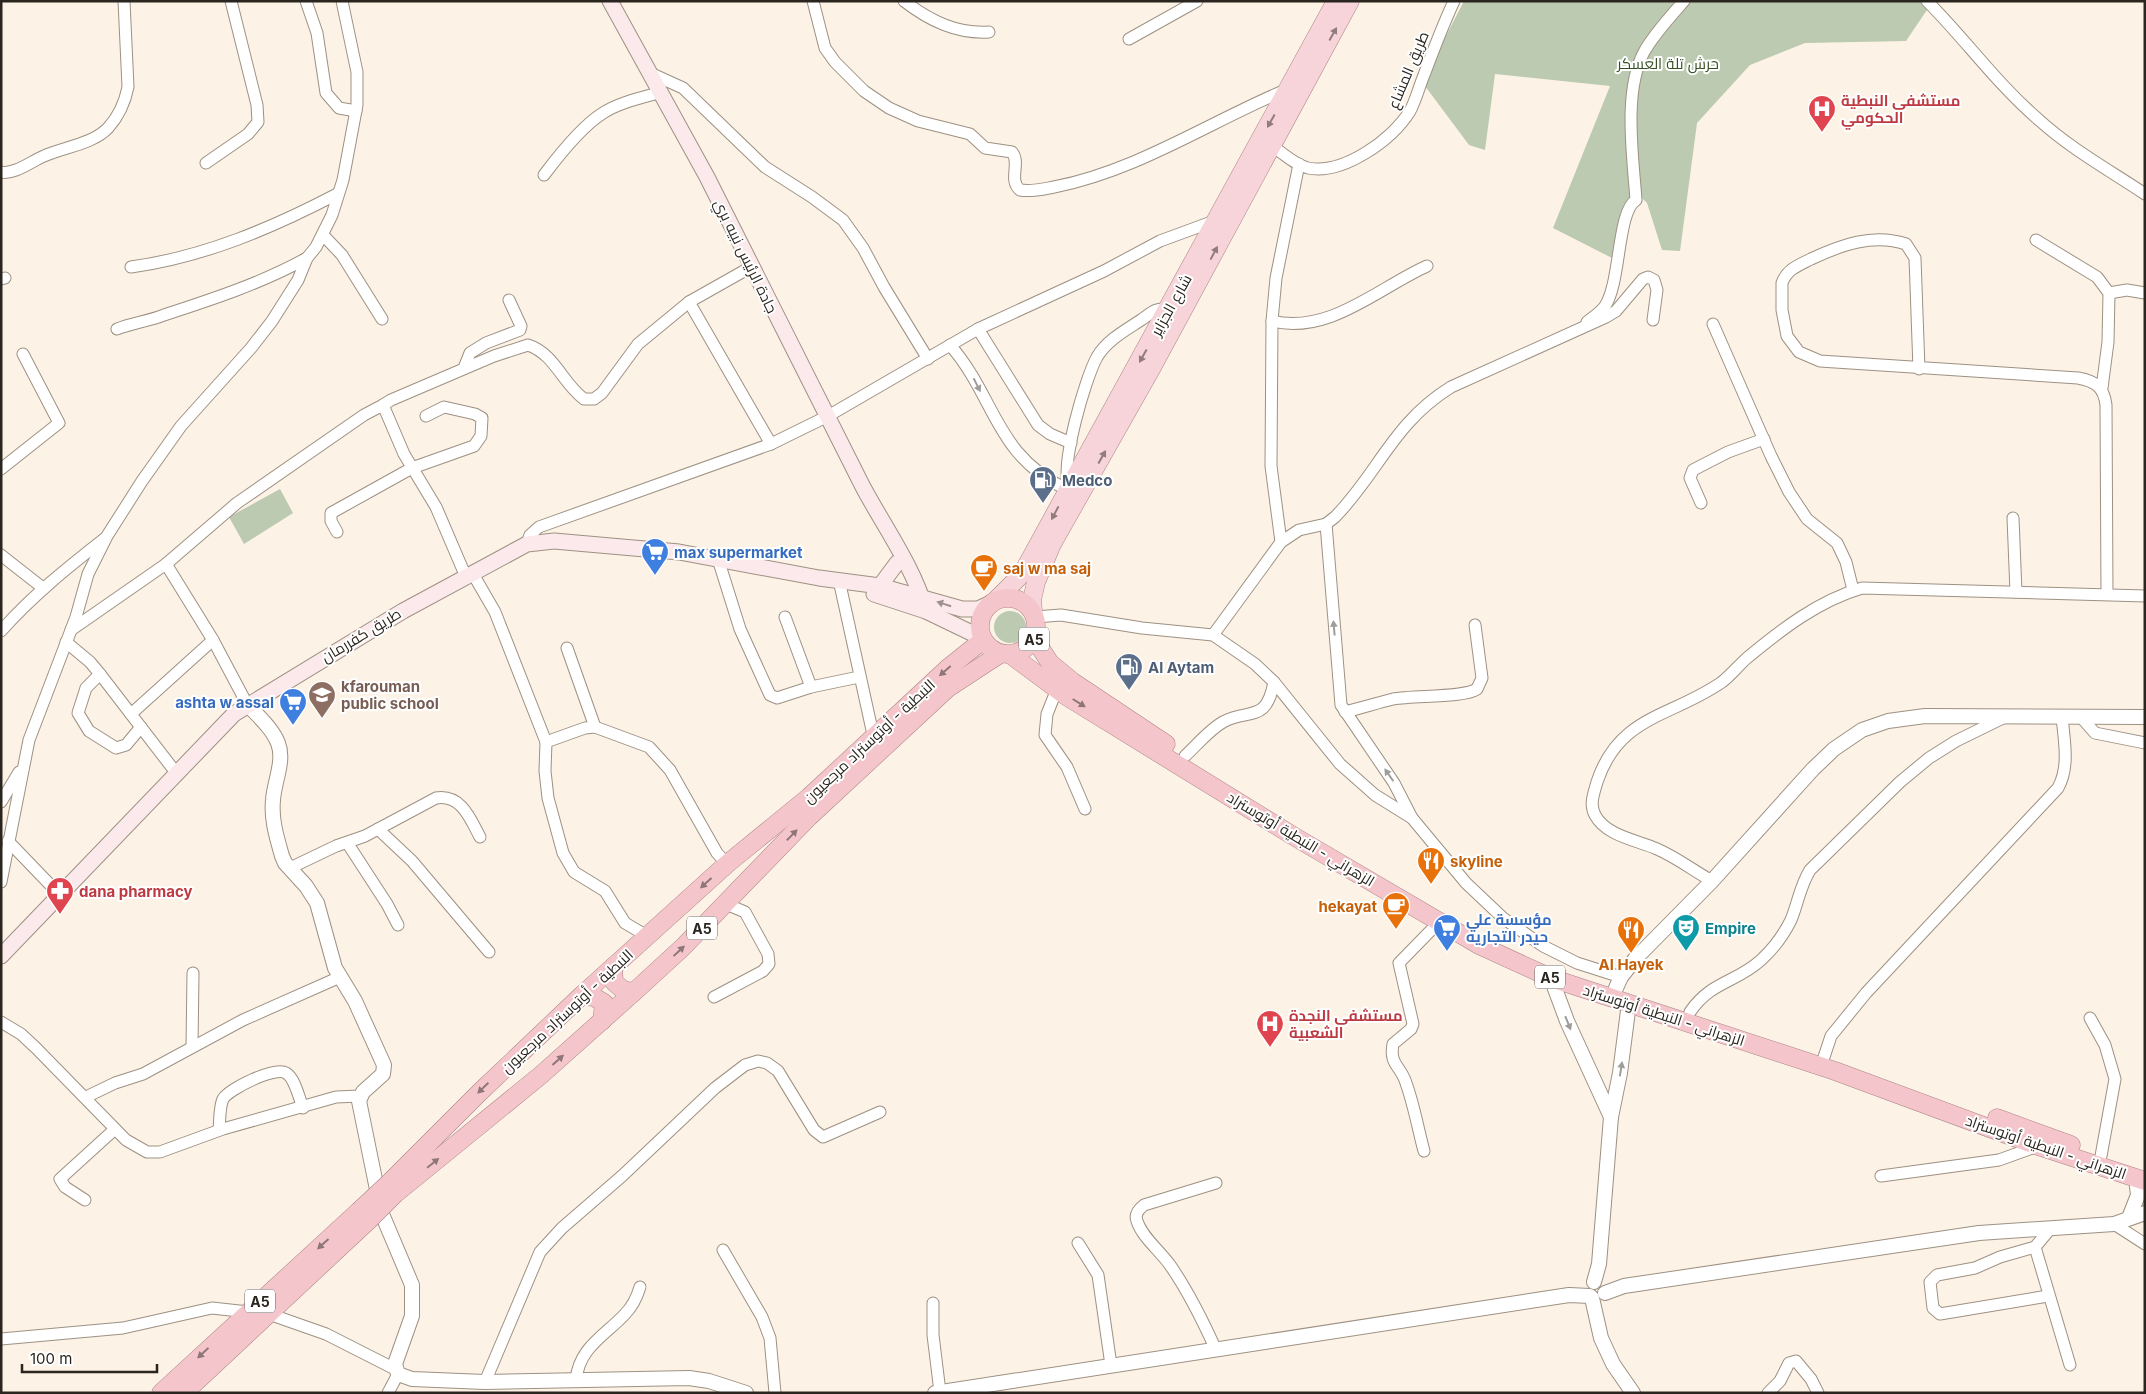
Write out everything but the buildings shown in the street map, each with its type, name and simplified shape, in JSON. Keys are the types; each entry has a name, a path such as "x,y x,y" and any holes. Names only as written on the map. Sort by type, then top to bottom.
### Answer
{"highway":[{"name":"A5","path":"983,639 988,646 1006,654 1028,646 1034,638 1037,628 1034,614 1026,603 1006,598 993,602"},
{"path":"983,639 979,626 983,613 993,602"},
{"name":"الزهراني - النبطية أوتوستراد","path":"1034,638 1050,663 1073,682 1185,756 1459,924 1566,973 1619,982 1690,1012 1824,1057 2101,1156 2142,1176"},
{"name":"النبطية - أوتوستراد مرجعيون","path":"162,1393 248,1312 364,1215 392,1189 480,1092 581,996 727,864 766,833 874,738 948,668 983,639"},
{"name":"النبطية - أوتوستراد مرجعيون","path":"392,1189 541,1075 602,1021 726,904 809,817 948,688 1006,654"},
{"name":"الزهراني - النبطية أوتوستراد","path":"1006,654 1057,689 1295,837 1479,945 1551,978 1836,1071 2038,1146 2142,1176"},
{"path":"613,967 614,982 623,990 634,992"},
{"path":"581,996 594,996 604,1003 602,1021"},
{"name":"النبطية - أوتوستراد مرجعيون","path":"184,1393 269,1314 364,1215"}],"main road":[{"name":"جادة الرئيس نبيه بري","path":"610,1 661,92 877,512"},
{"name":"شارع الجزاير","path":"993,602 1022,574 1336,1"},
{"name":"شارع الجزاير","path":"1034,614 1032,600 1036,582 1052,544 1151,369 1350,1"},
{"path":"877,512 897,563 917,602"},
{"path":"877,512 891,532 917,602"},
{"name":"طريق كفررمان","path":"1,956 234,714 395,615 527,544 554,541 679,552 840,583"},
{"path":"880,586 897,563"},
{"path":"840,583 884,596 962,610 978,609 993,602"},
{"path":"840,583 880,586 917,602 983,639"}],"street":[{"path":"1,172 9,173 46,155 99,136 115,119 126,100 128,87 124,1"},
{"path":"206,163 248,134 258,122 257,105 231,1"},
{"path":"306,1 317,33 326,93 339,108 356,111"},
{"path":"1,882 28,740 71,630 88,574 107,536 181,426 251,348 272,321 298,280 307,258 323,235 332,215 336,194 343,180 356,111 357,72 342,1"},
{"path":"813,1 822,39 828,53 864,91 889,108 918,121 970,134 982,146 1014,153 1016,160 1015,182 1020,190 1035,190 1062,185 1102,174 1289,88"},
{"path":"904,1 924,16 944,25 973,33 989,32"},
{"path":"1129,39 1196,1"},
{"name":"طريق المشاع","path":"1272,146 1299,164 1307,167 1326,168 1353,160 1369,151 1398,126 1412,107 1454,1"},
{"path":"1578,330 1605,306 1616,275 1624,220 1629,205 1636,200 1632,104 1638,69 1644,52 1684,1"},
{"path":"1926,1 1984,65 2037,118 2071,146 2145,194"},
{"path":"650,73 683,88 765,167 812,196 843,220 863,248 884,287 928,359"},
{"path":"544,175 568,146 602,114 622,104 661,92"},
{"path":"1281,542 1271,466 1272,321 1276,278 1299,164"},
{"path":"131,267 162,262 255,233 280,223 336,194"},
{"path":"527,544 530,535 539,528 559,519 771,444 828,416 978,329 1104,271 1188,229 1217,220"},
{"path":"323,235 342,255 382,319"},
{"path":"1919,369 1915,258 1906,244 1873,240 1851,243 1793,268 1785,277 1782,283 1784,326 1791,342 1805,357 1829,362 1919,369 2078,378 2091,380 2102,388"},
{"path":"2036,240 2091,273 2109,293 2108,342 2102,388 2106,405 2107,594"},
{"path":"116,329 162,316 250,285 279,274 307,258"},
{"path":"1272,321 1300,324 1327,318 1427,266"},
{"path":"71,630 166,564 236,503 364,415 392,400 464,368 528,345 548,355 572,390 584,400 594,398 602,393 638,344 689,302 751,267"},
{"path":"1213,635 1281,542 1299,530 1326,524 1342,510 1399,432 1430,400 1452,387 1616,311 1637,285 1648,278 1654,280 1657,290 1653,320"},
{"path":"2109,293 2126,290 2145,293"},
{"path":"464,368 470,353 520,330 521,326 509,300"},
{"path":"689,302 771,444"},
{"path":"1068,488 1066,473 1071,443 1082,397 1098,356 1113,339 1126,329 1154,311 1163,308 1168,310"},
{"path":"1713,324 1771,456 1802,513 1840,548 1853,590"},
{"path":"978,329 1038,425 1050,434 1071,443"},
{"path":"950,345 973,377 1002,431 1020,457 1042,477 1068,488"},
{"path":"1,469 59,423 23,354"},
{"path":"383,406 412,468 423,483 470,575 495,612 546,742 545,771 548,798 563,853 568,864 574,872 606,891 625,923 648,936"},
{"path":"337,532 331,521 331,513 412,468 474,446 481,436 482,418 475,414 444,408 426,416"},
{"path":"1701,503 1690,478 1693,470 1728,452 1764,439"},
{"path":"2013,518 2016,592"},
{"path":"1326,524 1341,705 1394,783 1412,818 1466,883 1503,918 1543,946 1619,982 1635,959 1712,881 1813,769 1834,749 1862,730 1888,721 1925,716 2145,717"},
{"path":"1,631 21,608 43,588 107,536"},
{"path":"1,555 43,588"},
{"path":"718,558 740,629 770,695 777,698 811,687 859,677"},
{"path":"1,1022 25,1038 86,1097 115,1129 140,1151 153,1153 219,1130 303,1108 336,1097 360,1096 380,1077 384,1065 355,1001 335,968 317,904 306,886 282,856 273,822 272,799 281,756 279,745 273,734 248,704 213,640 166,564"},
{"path":"840,583 859,677 874,738"},
{"path":"1712,881 1658,849 1605,826 1595,816 1592,804 1600,774 1610,754 1633,728 1704,693 1724,680 1758,649 1797,619 1853,590 1880,587 2145,596"},
{"path":"1034,614 1060,615 1142,628 1213,635 1255,664 1274,682 1356,781 1412,818"},
{"path":"785,617 811,687"},
{"path":"1345,712 1394,699 1468,693 1477,689 1482,678 1475,625"},
{"path":"131,714 213,640"},
{"path":"66,642 90,662 176,774"},
{"path":"567,648 594,727"},
{"path":"100,674 86,688 78,713 89,731 116,748 126,745 141,727"},
{"path":"1185,756 1221,724 1230,719 1249,716 1264,706 1272,693 1274,682"},
{"path":"1057,689 1048,714 1045,735 1067,767 1085,809"},
{"path":"1824,1057 1840,1022 2058,788 2064,776 2065,766 2062,716"},
{"path":"2080,716 2095,733 2145,743"},
{"path":"1690,1012 1709,990 1751,968 1771,949 1790,920 1803,882 1810,870 1900,782 1929,758 1956,741 2005,717"},
{"path":"546,742 585,728 594,727 643,744 654,750 670,770 717,853 727,864"},
{"path":"1,802 25,762"},
{"path":"290,868 336,846 348,844 416,806 436,798 445,797 458,802 480,837"},
{"path":"378,828 412,861 489,952"},
{"path":"8,841 60,895"},
{"path":"348,844 387,904 398,925"},
{"path":"714,997 762,971 769,964 768,954 745,912 726,904"},
{"path":"1424,1151 1406,1082 1393,1061 1392,1055 1393,1044 1411,1029 1413,1024 1399,963 1440,921"},
{"path":"192,1047 193,973"},
{"path":"86,1097 115,1083 144,1074 243,1020 340,977"},
{"path":"1551,978 1574,1036 1611,1117"},
{"path":"1629,1003 1620,1073 1611,1117 1597,1290 1601,1338 1609,1356 1633,1393"},
{"path":"2090,1018 2105,1045 2115,1080 2101,1156"},
{"path":"485,1382 540,1252 562,1228 622,1176 708,1094 745,1065 758,1061 774,1067 814,1130 823,1137 880,1112"},
{"path":"219,1130 221,1104 224,1097 239,1086 276,1071 286,1073 291,1079 303,1108"},
{"path":"360,1096 382,1214 412,1285 412,1316 397,1372 388,1393"},
{"path":"86,1200 65,1188 60,1179 115,1129"},
{"path":"1881,1176 1999,1160 2038,1146"},
{"path":"2129,1218 2138,1195 2142,1176"},
{"path":"1216,1183 1144,1205 1138,1210 1136,1216 1141,1229 1171,1266 1196,1309 1216,1350"},
{"path":"933,1303 933,1335 938,1392 1979,1233 2114,1224 2145,1213"},
{"path":"2114,1224 2145,1244"},
{"path":"2048,1296 1940,1314 1933,1308 1930,1289 1933,1277 1975,1268 2035,1247 2051,1228"},
{"path":"1078,1243 1098,1275 1111,1366"},
{"path":"2035,1247 2070,1365"},
{"path":"723,1250 762,1317 770,1338 775,1393"},
{"path":"576,1380 579,1364 590,1346 599,1335 624,1315 635,1301 640,1287"},
{"path":"1,1340 124,1328 212,1308 248,1312"},
{"path":"269,1314 326,1334 368,1353 397,1372 412,1379 485,1382 689,1378 709,1381 746,1393"},
{"path":"1768,1393 1780,1380 1789,1363 1796,1361 1811,1379 1818,1393"}],"green space":[{"name":"حرش تلة العسكر","path":"1464,1 1933,1 1906,41 1805,43 1750,65 1697,123 1680,251 1662,250 1647,203 1641,197 1634,199 1612,258 1553,228 1610,86 1495,74 1485,150 1469,145 1422,82"},
{"path":"280,489 293,513 244,544 229,517"},
{"path":"1010,611 1016,612 1021,616 1025,621 1025,633 1021,638 1016,642 1010,643 1004,642 999,638 995,633 994,627 995,621 999,616 1004,612"}],"place":[{"name":"مستشفى النبطية الحكومي","path":"1822,133"},
{"name":"Medco","path":"1043,504"},
{"name":"max supermarket","path":"655,576"},
{"name":"saj w ma saj","path":"984,592"},
{"name":"Al Aytam","path":"1129,691"},
{"name":"kfarouman public school","path":"322,719"},
{"name":"ashta w assal","path":"293,726"},
{"name":"skyline","path":"1431,885"},
{"name":"dana pharmacy","path":"60,915"},
{"name":"hekayat","path":"1396,930"},
{"name":"مؤسسة علي حيدر التجاريه","path":"1447,952"},
{"name":"Empire","path":"1686,952"},
{"name":"Al Hayek","path":"1631,954"},
{"name":"مستشفى النجدة الشعبية","path":"1270,1048"}]}
